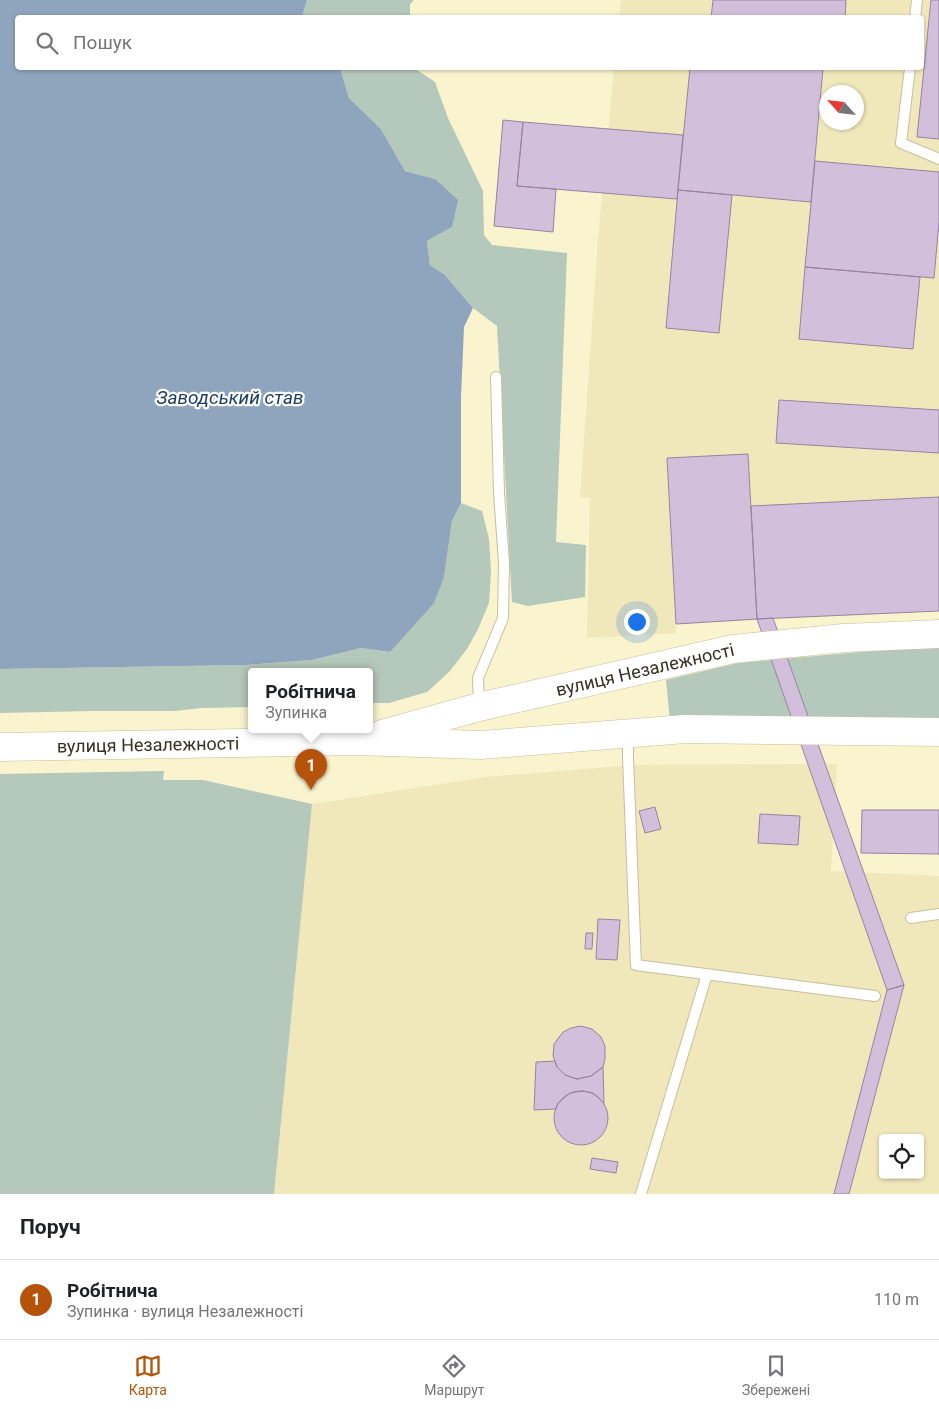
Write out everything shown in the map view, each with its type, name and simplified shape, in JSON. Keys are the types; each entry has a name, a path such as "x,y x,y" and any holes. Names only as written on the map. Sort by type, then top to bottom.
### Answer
{"main road":[{"name":"вулиця Незалежності","path":"356,741 479,707 733,649 844,638 939,634"},
{"name":"вулиця Незалежності","path":"0,748 356,741 481,745 684,729 939,732"}],"lane":[{"path":"915,15 917,0"},
{"path":"910,70 901,144 939,160"},
{"path":"479,707 478,678 503,618 504,563 496,377"},
{"path":"628,734 636,965 875,996"},
{"path":"911,918 939,914"},
{"path":"641,1194 707,974"}],"shaded area":[{"path":"621,0 939,0 939,611 676,624 676,633 587,638 590,498 580,497 598,239 614,70 924,70 924,15 619,15"},
{"path":"837,764 831,871 939,876 939,1194 274,1194 312,804 486,777 634,765"}],"green space":[{"path":"307,0 414,0 410,4 410,15 303,15"},
{"path":"341,70 417,70 435,82 448,118 483,191 484,235 492,245 567,253 556,542 586,545 585,597 528,606 512,602 497,326 473,308 445,275 430,265 427,241 452,227 435,179 405,171 381,129 349,98"},
{"path":"461,503 482,511 489,539 491,572 489,603 467,649 449,672 427,692 389,703 373,703 373,668 248,668 248,707 202,708 174,711 0,713 0,669 245,665 312,660 361,648 390,652 444,577 452,521"},
{"path":"939,645 939,722 670,722 666,680 738,663"},
{"path":"164,771 163,780 203,780 312,804 274,1194 0,1194 0,774"}],"water":[{"name":"Заводський став","path":"0,0 307,0 303,15 15,15 15,70 341,70 349,98 381,129 405,171 435,179 458,200 452,227 427,241 430,265 445,275 473,308 464,327 461,398 461,503 452,521 444,577 434,603 390,652 361,648 312,660 245,665 0,669"}],"building":[{"path":"713,0 846,0 845,15 711,15"},
{"path":"931,0 939,0 939,139 917,137"},
{"path":"690,70 823,70 821,85 819,85 819,113 811,202 678,190"},
{"path":"503,120 523,122 517,186 556,189 553,232 494,226"},
{"path":"523,122 683,135 677,199 517,186"},
{"path":"815,161 939,172 939,222 934,278 805,267"},
{"path":"678,190 732,195 719,333 666,328"},
{"path":"805,267 920,277 913,349 799,339"},
{"path":"779,400 939,410 939,453 776,443"},
{"path":"748,454 757,619 676,624 667,458"},
{"path":"939,497 939,611 757,619 751,506"},
{"path":"773,618 904,985 887,990 757,619"},
{"path":"655,807 661,829 645,833 639,811"},
{"path":"862,810 939,810 939,854 861,853"},
{"path":"760,814 800,816 798,845 758,843"},
{"path":"598,919 620,920 617,960 596,959"},
{"path":"586,933 593,933 592,949 585,949"},
{"path":"904,985 849,1194 834,1194 887,990"},
{"path":"581,1026 592,1029 601,1037 605,1046 605,1059 603,1067 591,1076 577,1079 565,1075 557,1067 553,1056 554,1044 563,1032"},
{"path":"555,1061 557,1067 565,1075 577,1079 591,1076 603,1067 604,1103 593,1093 582,1091 570,1093 558,1103 556,1109 534,1110 536,1062"},
{"path":"576,1091 586,1091 596,1095 604,1103 608,1118 604,1133 596,1141 586,1145 576,1145 566,1141 558,1133 554,1123 554,1113 558,1103 566,1095"},
{"path":"592,1158 618,1162 616,1173 590,1169"}],"place":[{"name":"Робітнича","path":"311,790"}]}
